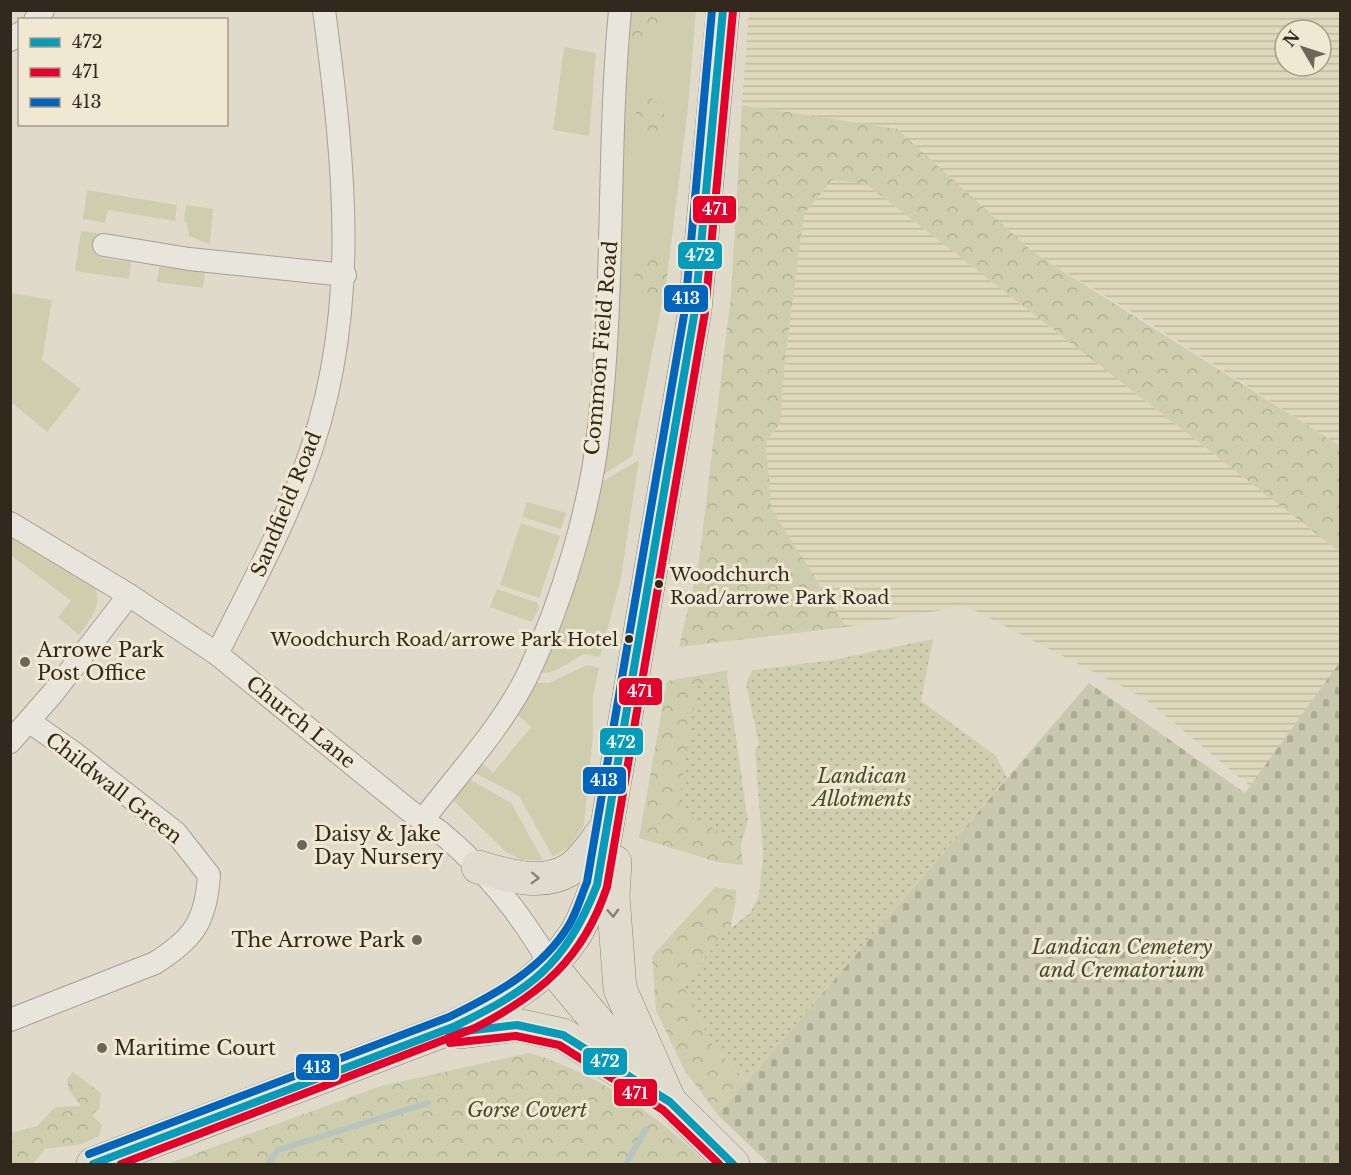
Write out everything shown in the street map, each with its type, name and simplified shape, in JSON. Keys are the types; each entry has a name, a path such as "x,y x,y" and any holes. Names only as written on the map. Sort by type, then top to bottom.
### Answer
{"main road":[{"path":"93,1164 433,1035 508,1000 551,966 575,935 597,885 695,310 723,10"},
{"path":"622,729 613,896 620,989 670,1102"},
{"path":"478,867 517,878 549,879 571,870 606,828"},
{"path":"551,966 636,1068 733,1164"},
{"path":"433,1035 517,1025 563,1035 670,1102"}],"street":[{"name":"Sandfield Road","path":"217,654 258,576 304,471 331,374 345,275 343,201 324,10"},
{"name":"Common Field Road","path":"422,821 463,770 527,675 560,597 583,512 599,428 610,275 613,88 620,10"},
{"path":"104,245 189,259 345,275"},
{"name":"Church Lane","path":"10,523 129,595 217,654 422,821 438,831 478,867 529,927 551,966"},
{"path":"10,742 30,722 129,595"},
{"name":"Childwall Green","path":"10,1020 155,963 191,937 207,897 209,875 176,833 74,753 30,722"}],"shaded area":[{"path":"749,11 1340,11 1340,446 1137,315 1034,253 897,129 742,105"},
{"path":"832,180 866,184 1340,552 1340,662 1250,786 1144,698 966,606 846,627 770,508 766,442 780,423 785,360 804,214"}],"green space":[{"path":"626,11 696,11 688,107 667,277 632,456 601,476"},
{"path":"626,11 663,11 660,30 648,44 623,39"},
{"path":"564,47 596,53 589,136 553,130"},
{"path":"635,94 648,95 661,107 667,122 656,136 638,119"},
{"path":"742,105 897,129 1034,253 1340,446 1340,552 866,184 832,180 804,214 785,360 780,423 766,442 771,508 846,627 679,647 699,561 731,295"},
{"path":"87,190 177,205 175,221 108,210 105,223 83,219"},
{"path":"186,205 213,209 210,244 189,236 187,223 184,222"},
{"path":"81,231 104,234 101,258 131,262 129,279 75,271"},
{"path":"187,253 207,255 203,288 157,282 159,267 185,270"},
{"path":"654,259 668,266 665,292 648,296 635,285 634,276 642,266"},
{"path":"11,293 52,300 42,360 81,389 47,432 11,402"},
{"path":"639,460 621,577 600,657 584,654 555,670 537,672 598,479 605,480"},
{"path":"527,502 566,513 561,529 522,517"},
{"path":"521,523 560,536 539,598 500,585"},
{"path":"11,537 96,589 96,608 79,635 58,617 71,601 11,555"},
{"path":"497,589 538,603 539,608 532,622 490,607"},
{"name":"Landican Allotments","path":"933,639 921,701 996,756 1007,778 747,1081 713,1046 682,983 731,928 751,912 759,895 763,855 755,749 759,745 746,683 753,670 833,660"},
{"name":"Landican Cemetery and Crematorium","path":"1340,662 1340,1164 769,1164 718,1115 1089,683 1245,793"},
{"path":"587,665 599,668 593,697 593,735 584,825 570,846 553,857 519,796 469,770 478,760 493,773 531,727 513,711 531,683 549,683"},
{"path":"728,670 727,676 697,687 721,831 741,844 743,865 717,862 639,838 667,681"},
{"path":"727,676 748,821 741,844 678,809 697,687"},
{"path":"464,776 511,803 543,860 522,860 506,852 447,794"},
{"path":"715,887 736,890 731,928 682,983 713,1046 781,1117 771,1164 718,1115 685,1071 656,1011 652,956"},
{"name":"Gorse Covert","path":"529,1053 578,1072 625,1098 668,1129 707,1164 167,1164 381,1086"},
{"path":"73,1072 101,1093 99,1109 92,1115 102,1125 99,1136 82,1144 45,1149 33,1164 11,1164 11,1133 37,1126 55,1107 81,1106 69,1090 67,1079"}],"waterway":[{"path":"268,1164 278,1150 428,1103"},
{"path":"626,1164 646,1129"}],"transit line":[{"name":"413","path":"89,1154 449,1017 516,980 545,955 572,920 587,882 685,309 712,10"},
{"name":"472","path":"93,1164 453,1027 480,1014 524,987 542,972 558,956 585,913 597,885 695,310 723,10"},
{"name":"471","path":"121,1164 475,1028 520,1002 557,972 586,935 607,887 705,312 733,11"},
{"name":"472","path":"449,1033 517,1025 563,1035 670,1102 733,1164"},
{"name":"471","path":"450,1043 516,1036 559,1045 663,1110 719,1164"}],"place":[{"name":"Woodchurch Road/arrowe Park Road","path":"659,584"},
{"name":"Woodchurch Road/arrowe Park Hotel","path":"629,639"},
{"name":"Arrowe Park Post Office","path":"25,662"},
{"name":"Daisy & Jake Day Nursery","path":"302,845"},
{"name":"The Arrowe Park","path":"417,940"},
{"name":"Maritime Court","path":"102,1048"}]}
